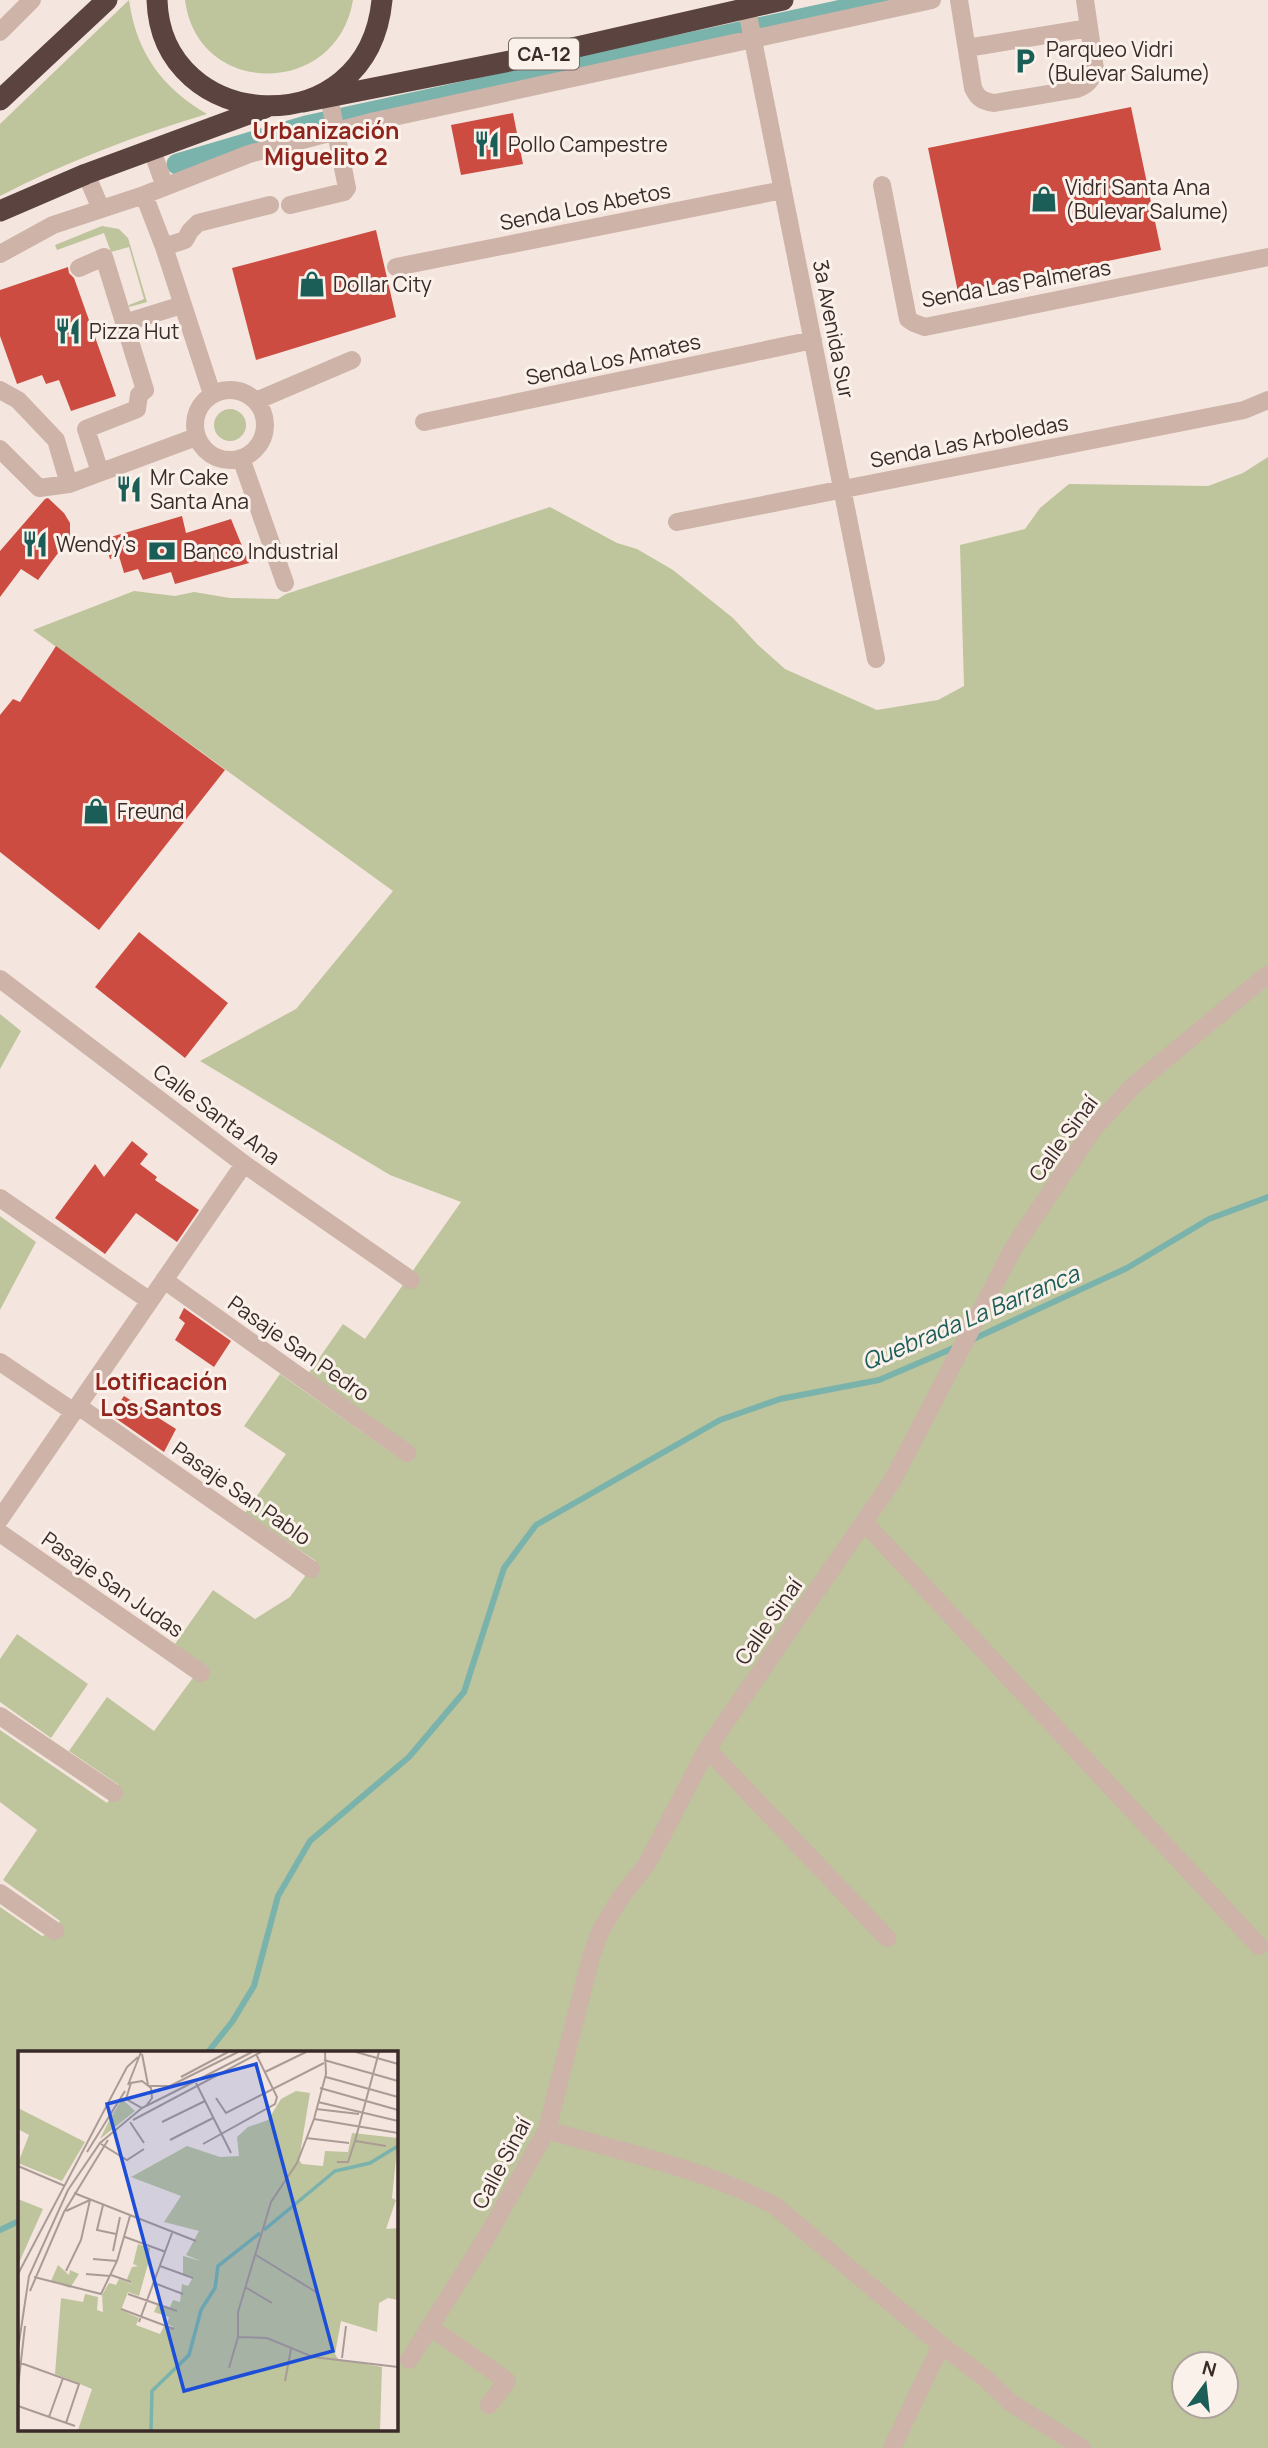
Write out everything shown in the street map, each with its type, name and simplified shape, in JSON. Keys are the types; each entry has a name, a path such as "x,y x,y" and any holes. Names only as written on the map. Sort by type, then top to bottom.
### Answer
{"highway":[{"path":"0,100 107,0"},
{"path":"157,0 160,23 166,40 186,70 215,93 249,105 268,107"},
{"path":"0,211 86,174 268,107 303,102 334,87 359,64 375,34 382,0"},
{"name":"CA-12","path":"303,102 620,38 746,4 783,0"}],"street":[{"path":"0,32 32,0"},
{"path":"0,254 52,225 144,195 249,154 336,130 932,0"},
{"path":"959,0 973,88 977,97 994,103 1077,89 1086,85 1095,69 1084,0"},
{"name":"3a Avenida Sur","path":"746,4 876,659"},
{"path":"967,48 1089,28"},
{"path":"620,38 625,67"},
{"path":"512,60 518,90"},
{"path":"290,205 346,190 348,183 330,97"},
{"path":"152,150 165,187"},
{"path":"86,174 101,209"},
{"name":"Senda Las Palmeras","path":"882,185 908,318 914,324 925,327 1268,257"},
{"name":"Senda Los Abetos","path":"396,267 783,190"},
{"path":"144,195 164,247 212,394"},
{"path":"164,247 185,240 198,223 270,205"},
{"path":"79,268 104,257 145,390 139,395 137,409 86,429 100,472"},
{"path":"124,323 182,304"},
{"name":"Senda Los Amates","path":"424,422 813,340"},
{"path":"256,401 352,360"},
{"path":"0,390 18,400 56,440 69,484"},
{"path":"223,390 235,390 256,401 265,422 264,434 259,444 241,458 229,460 217,458 207,452 196,437 195,421 204,401 223,390"},
{"name":"Senda Las Arboledas","path":"677,522 1244,410 1268,400"},
{"path":"0,449 39,488 69,484 196,437"},
{"path":"241,458 285,583"},
{"name":"Calle Sinaí","path":"409,2360 486,2238 547,2130 591,1957 600,1932 618,1901 647,1864 707,1749 891,1483 1014,1247 1093,1129 1133,1086 1268,974"},
{"name":"Calle Santa Ana","path":"0,979 244,1164 411,1280"},
{"path":"0,1519 244,1164"},
{"path":"0,1198 150,1301"},
{"name":"Pasaje San Pedro","path":"164,1280 407,1453"},
{"name":"Pasaje San Pablo","path":"0,1362 76,1409 311,1569"},
{"path":"864,1523 1259,1946"},
{"name":"Pasaje San Judas","path":"0,1533 201,1674"},
{"path":"0,1716 114,1793"},
{"path":"707,1749 887,1938"},
{"path":"0,1893 55,1931"},
{"path":"547,2130 699,2174 752,2194 775,2206 941,2345 985,2378 1010,2402 1082,2448"},
{"path":"430,2327 507,2381 489,2405"},
{"path":"892,2448 941,2345"}],"green space":[{"path":"129,0 138,36 154,67 177,93 207,114 102,150 0,196 0,124"},
{"path":"185,0 353,0 342,32 322,55 296,69 268,74 239,69 214,55 195,32"},
{"path":"102,226 119,229 128,238 147,302 129,307 144,299 129,247 111,252 104,233 57,250 55,245"},
{"path":"230,409 241,414 246,425 241,436 230,441 219,436 214,425 219,414"},
{"path":"1268,457 1268,2448 0,2448 0,1907 42,1936 55,1932 60,1921 3,1880 37,1830 0,1802 0,1730 107,1803 119,1785 69,1751 107,1697 154,1731 192,1679 207,1668 175,1644 213,1590 255,1619 290,1597 316,1561 245,1513 286,1454 244,1426 280,1374 402,1460 308,1374 343,1324 365,1339 461,1202 390,1175 200,1061 296,1009 393,891 33,630 134,591 175,596 194,592 230,598 278,599 286,594 550,507 617,543 637,549 673,570 733,618 785,669 877,710 938,700 964,686 960,545 1025,529 1040,508 1069,484 1208,486 1243,473"},
{"path":"0,1014 21,1031 0,1069"},
{"path":"0,1216 36,1242 0,1310"},
{"path":"17,1634 88,1684 51,1738 0,1702 0,1659"}],"building":[{"name":"Vidri Santa Ana (Bulevar Salume)","path":"1131,107 1161,250 958,292 928,148"},
{"name":"Pollo Campestre","path":"513,113 523,164 461,175 451,125"},
{"name":"Dollar City","path":"376,230 396,317 256,360 232,268"},
{"name":"Pizza Hut","path":"68,267 116,396 71,411 59,380 46,384 42,375 17,384 0,336 0,290"},
{"name":"Wendy's","path":"48,498 64,513 70,523 70,537 38,580 21,569 0,597 0,551"},
{"path":"182,516 186,533 231,519 249,563 175,584 171,572 143,580 138,569 124,573 119,556 110,559 104,539"},
{"name":"Freund","path":"56,646 225,770 99,930 0,852 0,715 13,699 20,702"},
{"path":"139,932 228,1003 185,1058 95,987"},
{"path":"132,1141 148,1154 140,1164 157,1177 155,1180 199,1210 177,1242 136,1213 105,1254 55,1218 95,1164 104,1177"},
{"path":"184,1308 231,1341 214,1367 175,1340 185,1323 179,1318"},
{"path":"124,1396 176,1429 164,1452 111,1415"}],"waterway":[{"path":"177,164 306,126 888,0"},
{"name":"Quebrada La Barranca","path":"969,1341 1127,1268 1209,1219 1268,1197"},
{"name":"Quebrada La Barranca","path":"209,2051 232,2022 254,1986 278,1896 310,1841 409,1757 464,1692 504,1568 536,1525 720,1420 780,1399 879,1380 956,1347"},
{"name":"Quebrada La Barranca","path":"0,2230 18,2221"}],"place":[{"name":"Parqueo Vidri (Bulevar Salume)","path":"1025,61"},
{"name":"Pollo Campestre","path":"487,144"},
{"name":"Vidri Santa Ana (Bulevar Salume)","path":"1044,199"},
{"name":"Dollar City","path":"312,284"},
{"name":"Pizza Hut","path":"68,331"},
{"name":"Mr Cake Santa Ana","path":"129,489"},
{"name":"Wendy's","path":"35,544"},
{"name":"Banco Industrial","path":"162,551"},
{"name":"Freund","path":"96,811"}],"district":[{"name":"Urbanización Miguelito 2","path":"326,143"},
{"name":"Lotificación Los Santos","path":"161,1394"}]}
